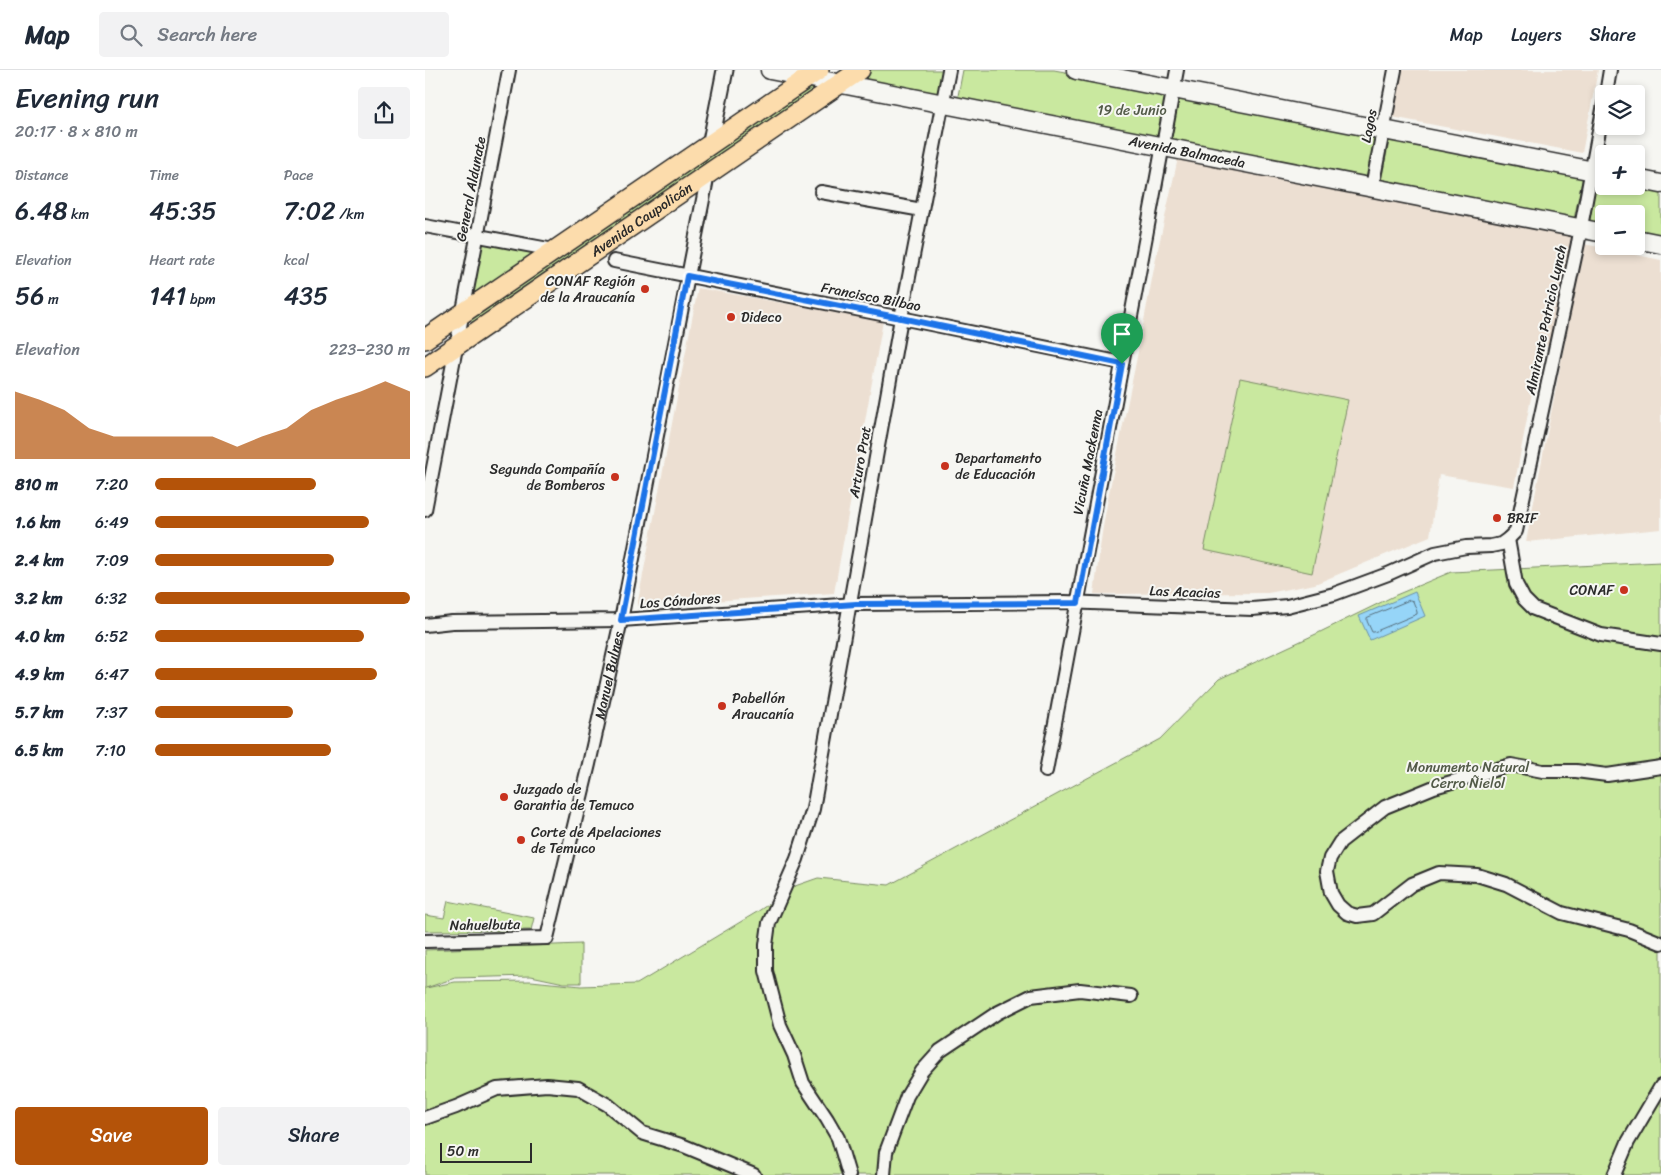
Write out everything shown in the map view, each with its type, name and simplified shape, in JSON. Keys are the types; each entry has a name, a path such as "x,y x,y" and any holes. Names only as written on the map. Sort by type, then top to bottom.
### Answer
{"main road":[{"name":"Avenida Balmaceda","path":"770,70 814,74 840,84 1595,231"},
{"name":"Avenida Caupolicán","path":"425,367 860,70"},
{"path":"1076,70 1595,171"},
{"name":"Avenida Caupolicán","path":"425,338 814,74"},
{"path":"689,186 700,172 709,146"},
{"path":"1645,181 1661,184"},
{"path":"1645,241 1661,244"}],"street":[{"name":"General Aldunate","path":"425,510 509,70"},
{"path":"709,146 725,70"},
{"name":"Arturo Prat","path":"849,1175 838,1138 803,1083 794,1055 780,1025 766,971 766,945 769,923 797,859 813,809 901,318 949,70"},
{"name":"Vicuña Mackenna","path":"1046,771 1177,70"},
{"name":"Lagos","path":"1372,187 1395,70"},
{"path":"1608,85 1610,70"},
{"name":"Manuel Bulnes","path":"547,938 621,620 708,174"},
{"name":"Almirante Patricio Lynch","path":"1508,539 1516,531 1580,228 1595,178"},
{"path":"821,192 922,210"},
{"path":"425,226 554,250"},
{"name":"Francisco Bilbao","path":"614,261 1122,364"},
{"path":"462,313 477,332"},
{"path":"1508,539 1516,584 1520,593 1534,609 1545,615 1601,635 1661,644"},
{"name":"Las Acacias","path":"849,604 1078,603 1252,609 1287,606 1334,594 1388,574 1435,553 1466,547 1501,544 1508,539"},
{"name":"Los Cóndores","path":"425,625 452,622 621,620 849,604"},
{"name":"Los Cóndores","path":"425,616 452,622"},
{"path":"1661,767 1607,775 1576,771 1543,771 1511,765 1433,787 1385,807 1339,842 1330,858 1327,871 1331,892 1338,905 1347,913 1357,916 1373,914 1412,884 1439,873 1477,875 1505,884 1562,913 1629,930 1661,943"},
{"name":"Nahuelbuta","path":"425,941 547,938"},
{"path":"885,1175 886,1152 907,1096 922,1072 939,1051 997,1013 1031,996 1080,990 1131,996"},
{"path":"425,1118 497,1089 547,1085 578,1088 608,1105 642,1133 684,1146 754,1175"},
{"path":"1614,1175 1628,1142 1661,1086"}],"shaded area":[{"path":"1401,70 1598,70 1582,153 1392,117"},
{"path":"1178,158 1575,233 1552,346 1541,345 1514,487 1439,475 1430,536 1315,584 1268,593 1094,594 1109,493"},
{"path":"1584,244 1595,246 1595,255 1637,255 1661,260 1661,529 1526,542"},
{"path":"698,288 883,321 834,593 637,606"}],"green space":[{"path":"868,70 944,70 939,97 853,81"},
{"name":"19 de Junio","path":"963,70 1054,70 1169,91 1160,142 957,101"},
{"path":"809,82 830,86 477,327 466,315"},
{"path":"1178,95 1377,133 1368,181 1170,142"},
{"path":"1390,137 1583,176 1574,219 1381,181"},
{"path":"1645,188 1661,191 1661,237 1645,234 1645,205 1595,205 1595,223 1589,222 1595,190 1595,195 1645,195"},
{"path":"483,241 543,253 469,304"},
{"path":"1240,378 1348,400 1312,573 1204,550"},
{"name":"Monumento Natural Cerro Ñielol","path":"1661,562 1661,1175 425,1175 425,950 581,944 581,983 564,983 531,976 455,978 426,988 455,982 531,981 581,986 637,984 757,912 795,886 818,878 889,885 1160,739 1219,679 1396,595 1451,572"},
{"path":"448,901 534,918 531,930 425,931 425,915 444,918"}],"water":[{"path":"1415,592 1425,616 1370,640 1359,616"}],"place":[{"name":"CONAF Región de la Araucanía","path":"645,289"},
{"name":"Dideco","path":"731,317"},
{"name":"Departamento de Educación","path":"945,466"},
{"name":"Segunda Compañía de Bomberos","path":"615,477"},
{"name":"BRIF","path":"1497,518"},
{"name":"CONAF","path":"1624,590"},
{"name":"Pabellón Araucanía","path":"722,706"},
{"name":"Juzgado de Garantia de Temuco","path":"504,797"},
{"name":"Corte de Apelaciones de Temuco","path":"521,840"}],"route":[{"path":"687,276 1122,364 1078,603 856,604 621,620 687,276"}]}
